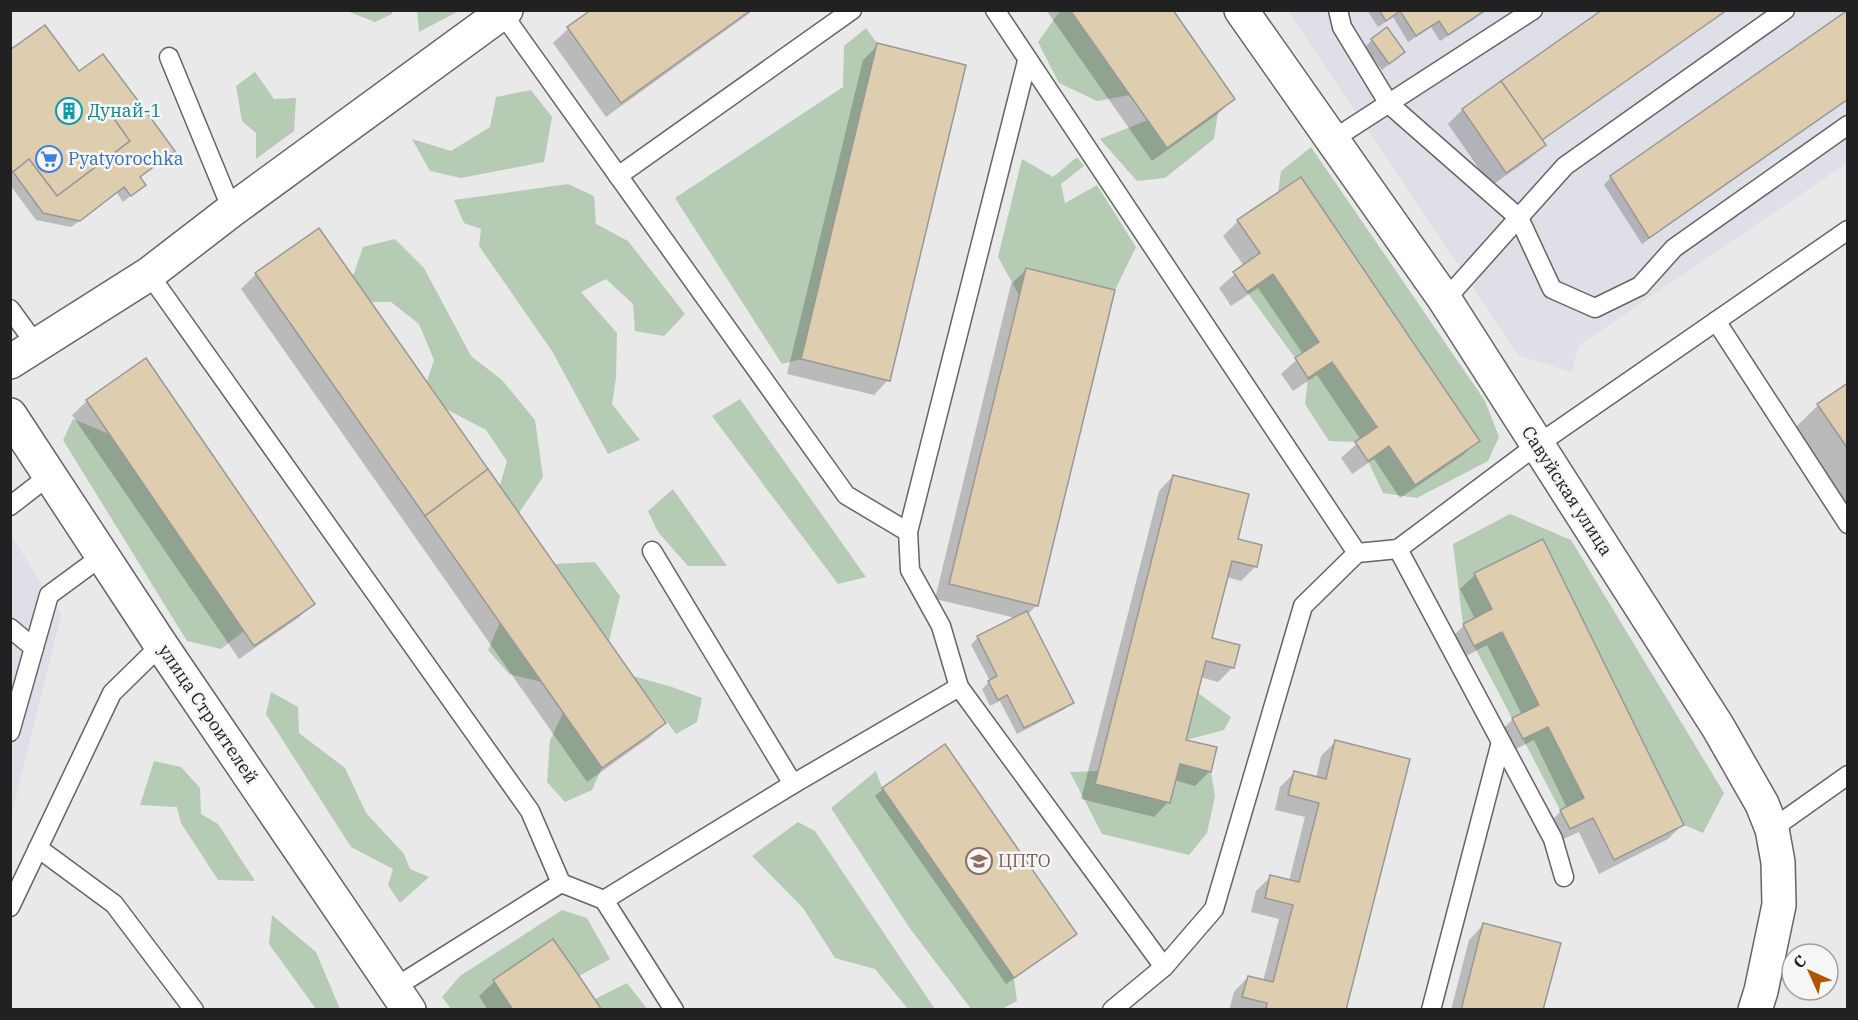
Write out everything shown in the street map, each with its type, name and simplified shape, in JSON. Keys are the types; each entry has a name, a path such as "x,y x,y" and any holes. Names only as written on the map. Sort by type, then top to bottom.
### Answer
{"street":[{"name":"Савуйская улица","path":"1241,10 1445,300 1718,727 1762,804 1772,829 1778,862 1779,905 1755,1010"},
{"path":"24,354 149,274 232,210 504,12"},
{"name":"улица Строителей","path":"10,415 161,645 402,999"}],"lane":[{"path":"618,176 852,10"},
{"path":"995,10 1357,553"},
{"path":"1338,10 1342,27 1389,104 1519,218 1552,289 1595,308 1640,286 1674,248 1848,125"},
{"path":"1332,140 1533,10"},
{"path":"1445,300 1565,166 1785,10"},
{"path":"504,12 846,495 908,532"},
{"path":"169,57 232,210"},
{"path":"1027,61 908,532 910,570 941,626 959,687 1164,967"},
{"path":"1112,1010 1164,967 1214,909 1303,606 1357,553 1398,549 1537,445 1848,230"},
{"path":"149,274 530,811 561,883 604,900 674,1010"},
{"path":"10,309 24,354"},
{"path":"1716,321 1848,524"},
{"path":"10,506 50,475"},
{"path":"1398,549 1553,839 1564,877"},
{"path":"652,551 793,784"},
{"path":"10,732 49,595 102,556"},
{"path":"10,628 34,648"},
{"path":"10,907 112,693 161,645"},
{"path":"604,900 793,784 959,687"},
{"path":"1431,1010 1501,742"},
{"path":"1772,829 1848,775"},
{"path":"38,848 114,904 194,1010"},
{"path":"402,999 561,883"}],"shaded area":[{"path":"1288,11 1847,11 1847,163 1578,346 1572,372 1519,356"},
{"path":"11,535 61,615 11,818"}],"green space":[{"path":"417,10 459,10 459,11 419,32"},
{"path":"347,11 392,11 392,14 375,22"},
{"path":"1060,11 1070,11 1130,95 1097,101 1059,83 1038,42"},
{"path":"866,28 877,43 801,359 782,364 675,198 843,87 844,46"},
{"path":"255,72 274,99 296,98 294,131 256,159 256,133 242,121 236,86"},
{"path":"531,90 552,117 544,162 461,178 430,171 412,139 451,151 490,127 496,97"},
{"path":"1218,112 1214,139 1165,178 1137,181 1100,139 1148,120 1168,147"},
{"path":"1311,147 1485,401 1499,437 1488,461 1417,498 1383,493 1368,461 1389,446 1415,485 1278,192 1281,171"},
{"path":"1077,157 1084,166 1061,184 1065,203 1097,185 1136,247 1115,290 1026,268 1019,295 998,257 1022,159 1053,177"},
{"path":"568,184 594,196 596,224 628,241 685,314 664,336 635,331 633,304 606,279 581,292 617,333 616,378 612,404 640,440 608,454 552,351 479,246 481,229 464,223 454,200"},
{"path":"395,239 424,268 471,356 502,380 535,420 543,477 519,513 500,485 507,461 486,430 446,409 427,381 434,360 419,324 391,302 371,302 353,276 363,247"},
{"path":"1273,274 1319,342 1295,358 1247,292"},
{"path":"1332,362 1377,427 1355,442 1329,441 1305,404 1308,378"},
{"path":"740,399 866,577 838,584 712,416"},
{"path":"73,419 109,434 244,631 221,649 187,641 63,440"},
{"path":"673,489 727,566 688,566 658,532 648,511"},
{"path":"1510,514 1571,540 1724,793 1703,833 1684,825 1543,540 1474,573 1492,609 1463,624 1453,544"},
{"path":"595,562 620,596 609,641 555,564"},
{"path":"500,622 542,682 509,674 488,650"},
{"path":"1502,632 1539,705 1512,718 1474,646"},
{"path":"633,676 702,698 697,722 676,734"},
{"path":"271,692 298,707 299,733 345,768 366,813 404,854 410,869 429,877 400,903 388,885 393,869 351,847 266,714"},
{"path":"1198,693 1231,717 1224,730 1186,740"},
{"path":"563,713 602,768 592,790 565,802 547,782 550,740"},
{"path":"1548,727 1584,798 1560,810 1523,739"},
{"path":"154,761 181,767 200,788 201,814 218,824 255,881 218,880 181,823 177,807 140,805"},
{"path":"1180,764 1211,772 1215,796 1207,833 1189,855 1102,834 1070,772 1098,771 1095,784 1170,803"},
{"path":"876,771 882,788 1014,978 1017,1001 1002,1009 971,1009 909,927 831,808"},
{"path":"798,822 815,831 935,1009 908,1009 875,969 835,958 803,908 752,856"},
{"path":"562,910 587,918 610,959 579,976 553,939 493,980 513,1009 451,1009 442,997 460,976"},
{"path":"272,915 316,952 340,1009 316,1009 269,944"},
{"path":"627,983 647,1009 602,1009 595,999"}],"building":[{"path":"591,10 751,10 621,103 567,27"},
{"path":"1070,10 1173,10 1235,99 1167,148"},
{"path":"1379,10 1482,10 1483,12 1448,35 1439,21 1416,36 1400,11 1386,21"},
{"path":"1602,10 1727,10 1542,140 1501,81"},
{"path":"1848,10 1848,99 1649,238 1610,176"},
{"name":"Дунай-1","path":"45,25 79,71 103,54 139,102 115,120 130,141 57,196 29,159 13,172 10,169 10,50"},
{"path":"1387,27 1405,52 1389,64 1371,39"},
{"path":"877,43 966,65 890,381 801,359"},
{"path":"1501,81 1546,145 1506,173 1462,109"},
{"path":"139,102 175,151 140,177 146,185 131,196 124,187 80,221 43,213 13,172 29,159 57,196 130,141 115,120"},
{"path":"1301,177 1480,441 1415,485 1389,446 1368,461 1355,442 1377,427 1332,362 1308,378 1295,358 1319,342 1273,274 1247,292 1233,272 1260,253 1237,220"},
{"path":"319,228 488,469 425,516 255,273"},
{"path":"1026,268 1115,290 1038,606 949,584"},
{"path":"146,358 315,604 254,646 86,400"},
{"path":"1848,383 1848,449 1817,404"},
{"path":"488,469 666,723 602,768 425,516"},
{"path":"1173,475 1249,494 1238,539 1262,545 1257,567 1232,561 1212,638 1240,645 1234,668 1206,661 1186,740 1217,747 1211,772 1180,764 1170,803 1095,784"},
{"path":"1543,539 1684,825 1614,860 1593,818 1570,829 1560,810 1584,798 1548,727 1523,739 1512,718 1539,705 1502,632 1474,646 1463,624 1492,609 1474,573"},
{"path":"1027,611 1074,703 1024,728 1007,695 998,700 988,681 997,676 977,636"},
{"path":"1335,740 1410,759 1346,1010 1266,1010 1267,1003 1242,997 1248,976 1273,982 1293,905 1265,898 1270,875 1299,882 1319,803 1288,795 1294,771 1326,779"},
{"name":"ЦПТО","path":"945,744 1077,934 1014,978 882,788"},
{"path":"1483,923 1561,943 1543,1010 1461,1010"},
{"path":"553,939 602,1010 513,1010 493,980"}],"place":[{"name":"Дунай-1","path":"69,111"},
{"name":"Pyatyorochka","path":"49,159"},
{"name":"ЦПТО","path":"979,861"}]}
